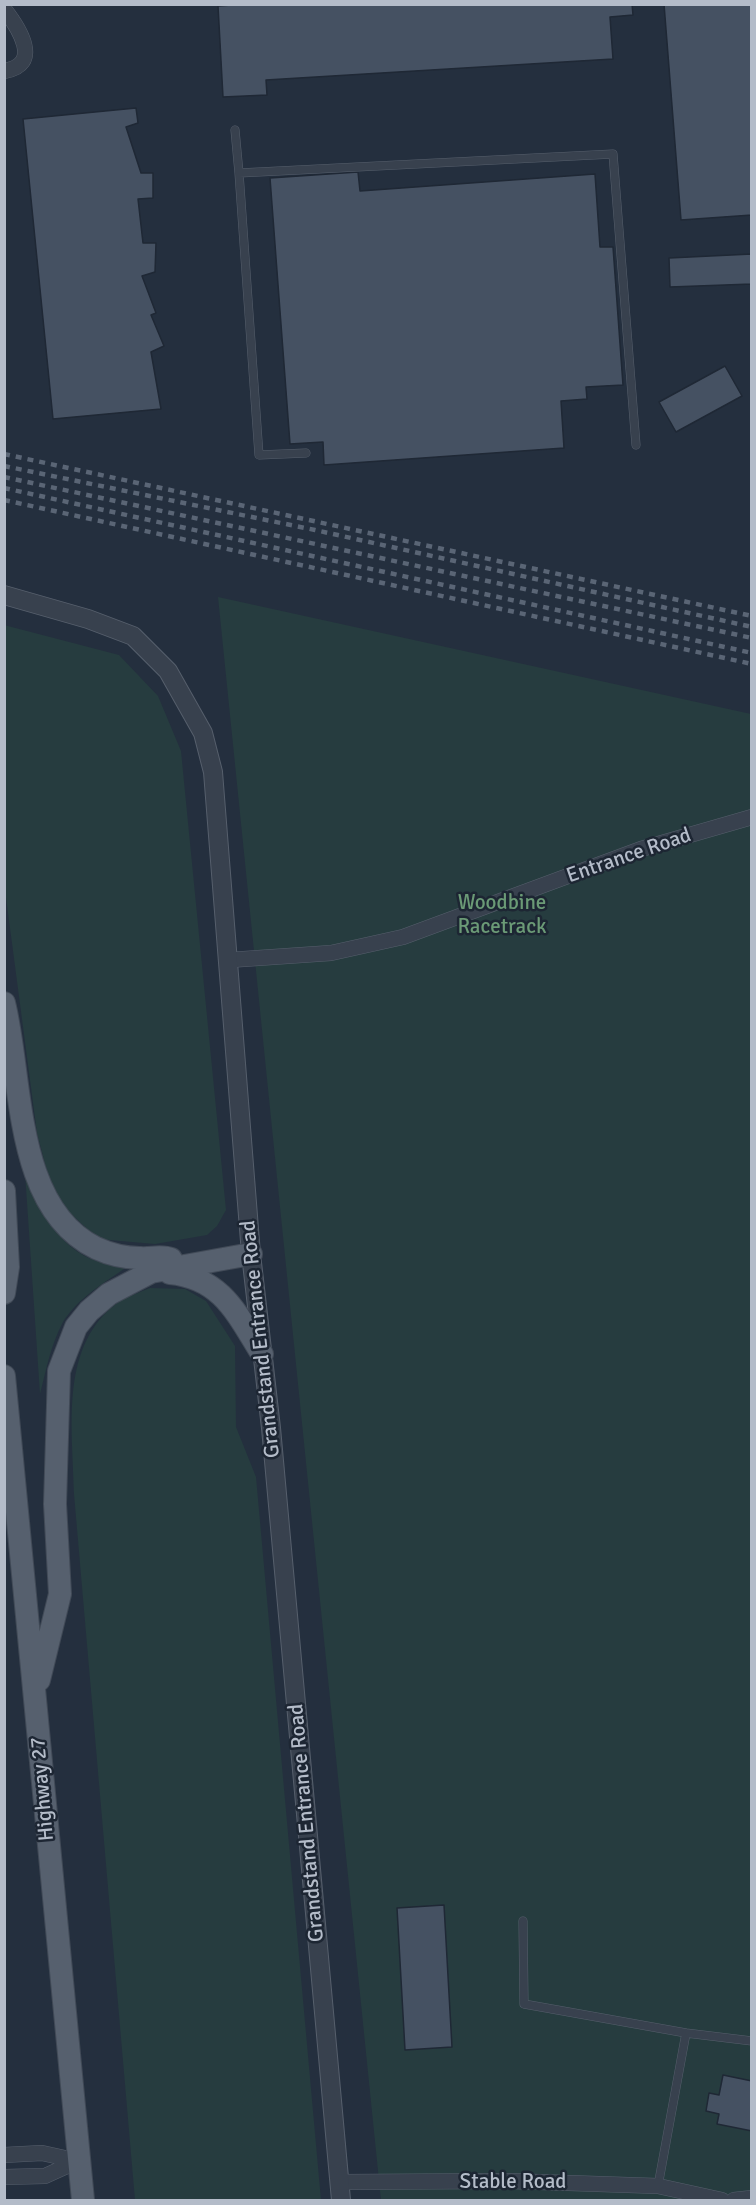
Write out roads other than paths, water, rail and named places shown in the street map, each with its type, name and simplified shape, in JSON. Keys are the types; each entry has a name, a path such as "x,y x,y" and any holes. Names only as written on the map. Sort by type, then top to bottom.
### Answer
{"main road":[{"path":"4,1004 21,1115 40,1186 58,1217 75,1234 113,1255 140,1258 166,1257 187,1266"},
{"path":"4,1191 8,1267 4,1293"},
{"path":"34,1699 60,1594 55,1504 59,1371 76,1327 89,1311 110,1294 151,1272 251,1254"},
{"path":"151,1272 181,1274 211,1286 225,1297 262,1354"},
{"name":"Highway 27","path":"4,1376 82,2200"}],"street":[{"path":"4,9 21,33 25,45 25,58 17,68 4,71"},
{"name":"Grandstand Entrance Road","path":"4,595 88,619 133,636 168,671 203,733 213,772 251,1254 340,2191"},
{"name":"Entrance Road","path":"229,960 332,953 403,937 641,849 752,817"},
{"path":"4,2155 42,2153 78,2161"},
{"path":"4,2177 45,2176 78,2161"},
{"name":"Stable Road","path":"340,2191 509,2181 658,2186 717,2200"},
{"path":"734,2200 752,2198"}],"lane":[{"path":"236,130 259,454 306,453"},
{"path":"239,173 613,154 636,445"},
{"path":"523,1921 524,2004 686,2033 752,2041"},
{"path":"658,2186 686,2033"}],"railway":[{"path":"4,454 752,616"},
{"path":"4,466 315,530 752,627"},
{"path":"4,477 752,638"},
{"path":"4,488 752,653"},
{"path":"4,500 752,664"}],"park label":[{"name":"Woodbine Racetrack","path":"502,915"}]}
